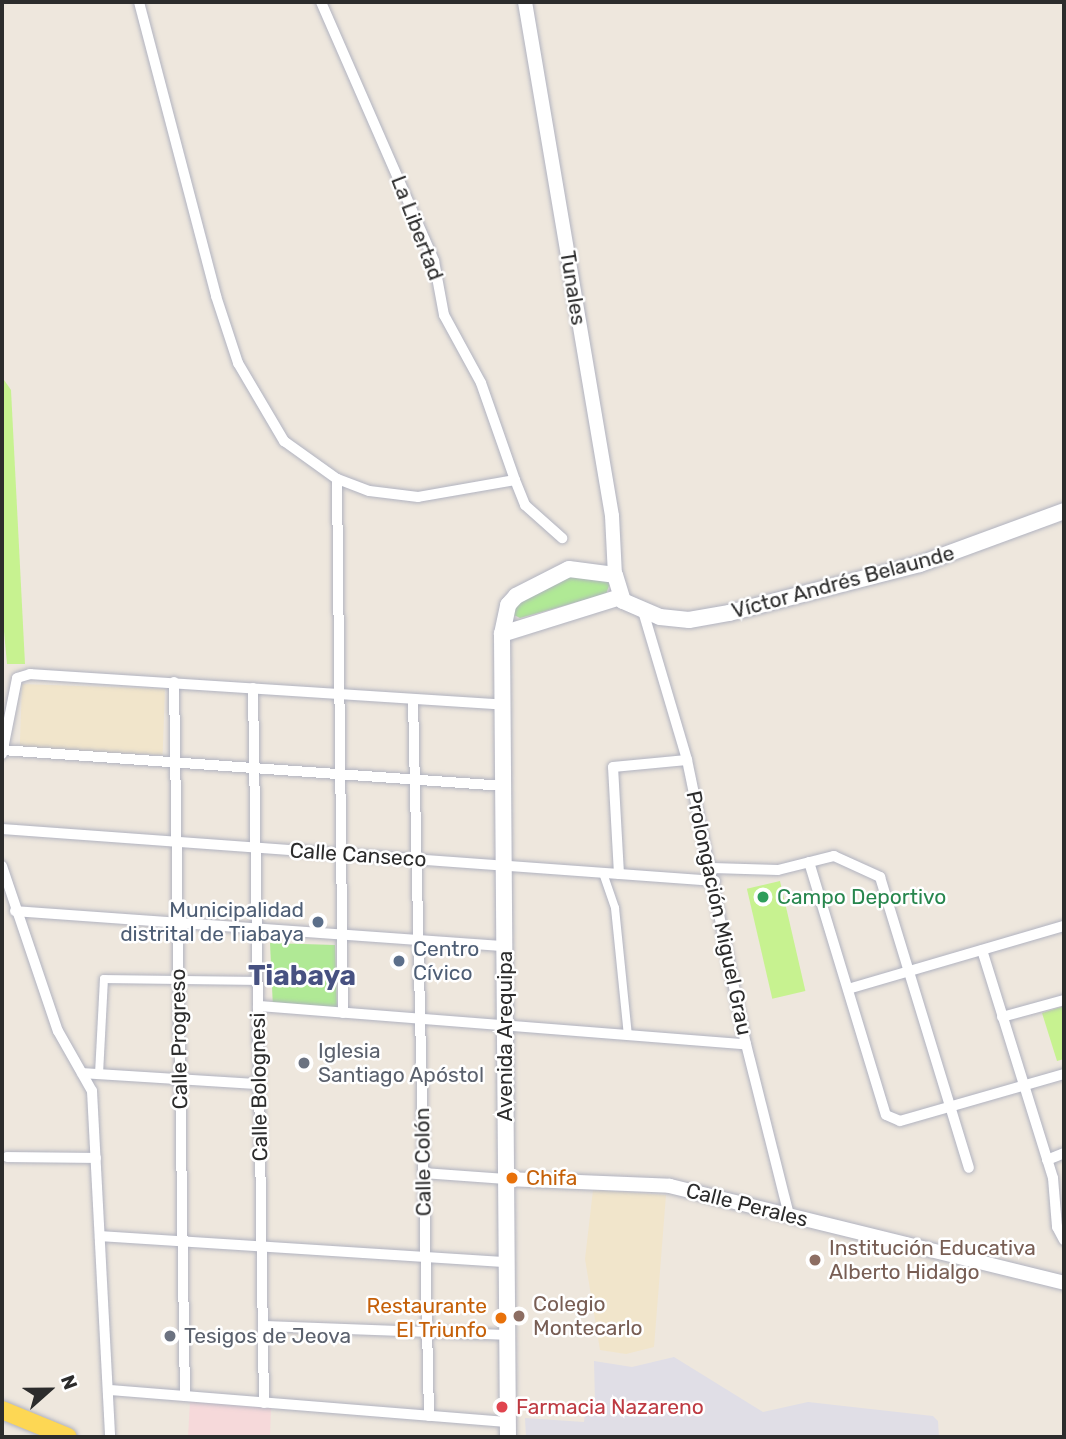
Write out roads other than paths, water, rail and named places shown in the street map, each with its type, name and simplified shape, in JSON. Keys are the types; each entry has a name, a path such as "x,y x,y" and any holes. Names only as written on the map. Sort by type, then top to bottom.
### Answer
{"main road":[{"name":"Víctor Andrés Belaunde","path":"620,597 643,611 689,620 729,613 920,564 1064,511"},
{"name":"Avenida Arequipa","path":"508,1430 504,614 516,596 557,573 569,569 615,575"},
{"path":"502,634 620,597 615,575"},
{"path":"2,1410 68,1437"}],"street":[{"path":"139,2 216,296 238,363 273,426 296,453 337,479 369,491 418,497 515,481"},
{"name":"La Libertad","path":"321,2 435,261 444,315 481,383 525,505 562,538"},
{"name":"Tunales","path":"525,2 612,516 615,575"},
{"path":"337,479 343,1013"},
{"name":"Prolongación Miguel Grau","path":"643,611 687,761 715,881 746,1044 789,1215"},
{"path":"504,705 30,674 17,678 2,752 504,786"},
{"name":"Calle Progreso","path":"174,682 179,1079 186,1241 185,1396"},
{"name":"Calle Bolognesi","path":"253,688 264,1403"},
{"name":"Calle Colón","path":"413,699 429,1416"},
{"path":"619,874 613,767 687,761"},
{"name":"Calle Canseco","path":"2,829 715,881"},
{"path":"712,869 778,870 834,856 880,877 969,1168"},
{"path":"808,862 886,1115 900,1121 1064,1074"},
{"path":"2,866 15,911 58,1031 92,1091 110,1437"},
{"path":"603,873 615,908 628,1035"},
{"path":"15,911 505,946"},
{"path":"848,989 1064,926"},
{"path":"982,950 1060,1205 1057,1227 1064,1240"},
{"path":"99,1074 104,979 258,981"},
{"path":"1002,1017 1064,1000"},
{"path":"258,1006 746,1044"},
{"path":"82,1073 260,1084"},
{"path":"1047,1160 1064,1153"},
{"path":"7,1157 96,1158"},
{"name":"Calle Perales","path":"424,1173 670,1186 1064,1283"},
{"path":"100,1236 506,1262"},
{"path":"263,1326 507,1335"},
{"path":"109,1390 429,1416 508,1430"}],"place":[{"name":"Campo Deportivo","path":"763,897"},
{"name":"Municipalidad distrital de Tiabaya","path":"318,922"},
{"name":"Centro Cívico","path":"399,961"},
{"name":"Iglesia Santiago Apóstol","path":"304,1063"},
{"name":"Chifa","path":"512,1178"},
{"name":"Institución Educativa Alberto Hidalgo","path":"815,1260"},
{"name":"Colegio Montecarlo","path":"519,1316"},
{"name":"Restaurante El Triunfo","path":"501,1318"},
{"name":"Tesigos de Jeova","path":"170,1336"},
{"name":"Farmacia Nazareno","path":"502,1407"}],"district":[{"name":"Tiabaya","path":"302,976"}]}
